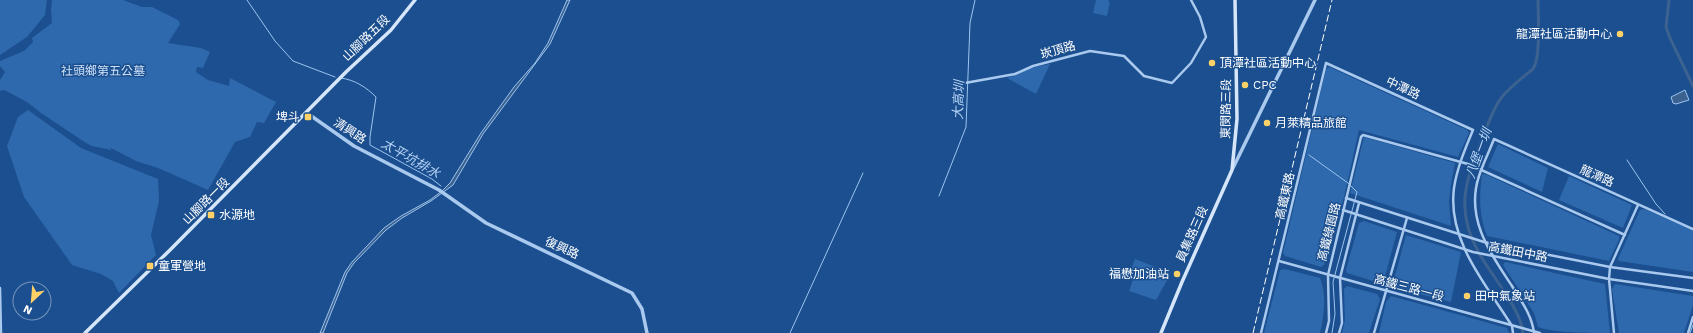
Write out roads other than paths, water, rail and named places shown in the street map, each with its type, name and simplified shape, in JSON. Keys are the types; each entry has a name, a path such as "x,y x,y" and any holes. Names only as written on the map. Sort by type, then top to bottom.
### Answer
{"main road":[{"name":"山腳路五段","path":"338,80 391,30 415,0"},
{"name":"東閔路三段","path":"1232,170 1237,119 1235,0"},
{"name":"山腳路一段","path":"85,333 307,113 338,80"},
{"name":"員集路三段","path":"1161,333 1171,307 1232,170"}],"street":[{"name":"崁頂路","path":"965,83 1015,74 1033,66 1086,52 1124,56 1144,76 1172,83 1191,63 1206,37 1200,17 1191,0"},
{"path":"1232,170 1315,0"},
{"name":"中潭路","path":"1326,63 1473,130 1460,162"},
{"name":"高鐵東路","path":"1261,333 1326,63"},
{"name":"清興路","path":"307,113 354,146 438,190 448,197"},
{"name":"高鐵綠園路","path":"1326,333 1329,321 1328,275 1361,137 1363,135 1460,162"},
{"name":"龍潭路","path":"1481,170 1494,139 1693,229"},
{"path":"1513,333 1512,326 1464,250 1458,234 1454,205 1454,190 1460,162 1625,235"},
{"path":"1481,170 1476,190 1475,203 1478,226 1484,242 1492,256 1526,309 1534,332"},
{"name":"復興路","path":"448,197 486,223 632,292 642,309 646,333"},
{"name":"高鐵田中路","path":"1346,198 1484,242 1610,267 1693,278"},
{"name":"高鐵綠園路","path":"1339,333 1342,322 1340,278 1359,203"},
{"path":"1614,333 1609,279 1610,267 1638,205"},
{"name":"高鐵田中路","path":"1344,210 1464,250 1609,279 1693,291"},
{"path":"1374,333 1406,218"},
{"name":"高鐵三路一段","path":"1279,261 1540,333"},
{"path":"0,288 2,333"},
{"path":"1688,333 1693,317"}],"waterway":[{"name":"太平坑排水","path":"247,0 275,41 293,61 335,77"},
{"name":"大高圳","path":"939,196 966,127 970,23 975,0"},
{"name":"八堡一圳","path":"1523,333 1517,313 1505,292 1484,262 1471,237 1467,222 1465,195 1472,167 1496,107 1501,98 1533,69 1536,63 1538,0"},
{"path":"1669,0 1666,27 1693,86"},
{"name":"太平坑排水","path":"341,78 360,84 376,97 370,145 432,179 441,186"},
{"path":"1309,155 1348,183 1357,192 1333,282 1335,314 1332,333"},
{"path":"1627,160 1656,204 1665,214"},
{"path":"790,333 863,173"},
{"path":"1690,333 1693,325"}],"railway":[{"path":"1253,333 1332,0"}],"place":[{"name":"龍潭社區活動中心","path":"1620,34"},
{"name":"頂潭社區活動中心","path":"1212,63"},
{"name":"CPC","path":"1245,85"},
{"name":"埤斗","path":"308,117"},
{"name":"月萊精品旅館","path":"1267,123"},
{"name":"水源地","path":"211,215"},
{"name":"童軍營地","path":"150,266"},
{"name":"福懋加油站","path":"1177,274"},
{"name":"田中氣象站","path":"1467,296"}],"park label":[{"name":"社頭鄉第五公墓","path":"103,71"}]}
